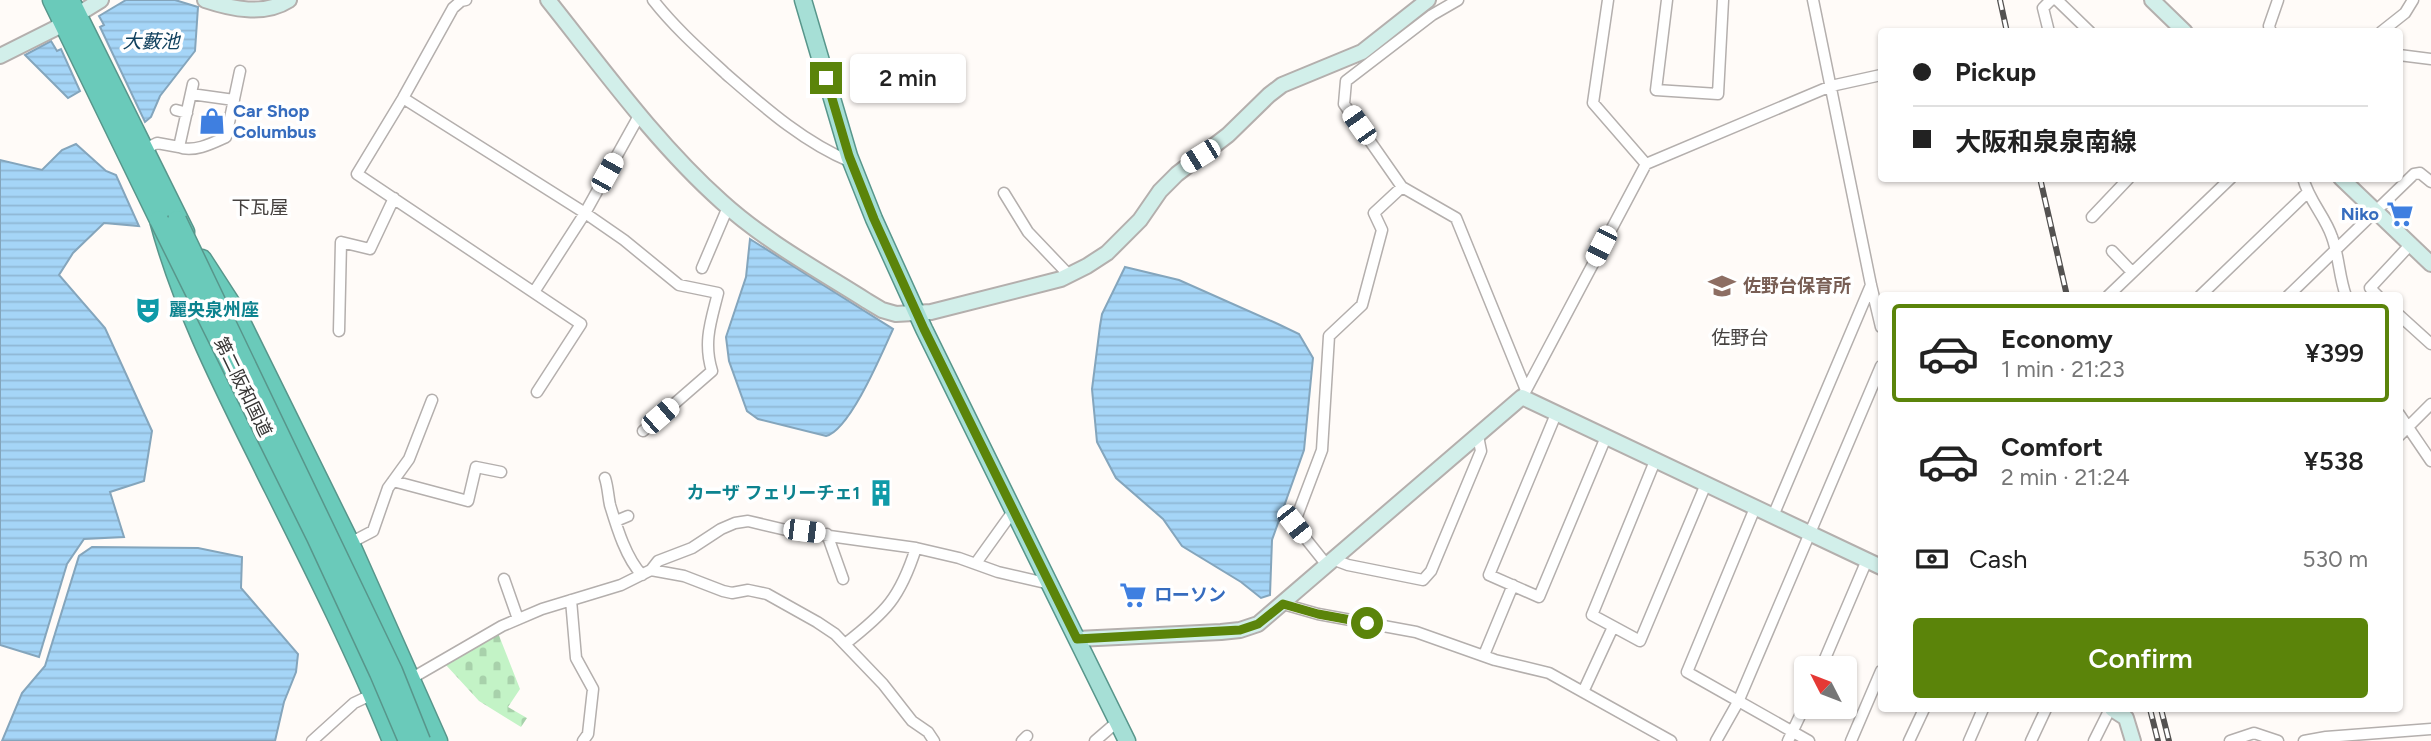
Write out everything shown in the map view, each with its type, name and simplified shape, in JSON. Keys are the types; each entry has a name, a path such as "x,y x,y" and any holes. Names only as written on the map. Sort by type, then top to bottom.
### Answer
{"highway":[{"name":"第二阪和国道","path":"52,0 71,12 145,149 168,220 387,659 421,741"},
{"name":"第二阪和国道","path":"71,12 379,673 408,741"},
{"path":"168,220 235,310 350,543 438,741"},
{"path":"168,220 169,258 215,369 328,598 392,741"}],"main road":[{"path":"803,0 851,162 874,219 917,313 1127,741"}],"street":[{"path":"0,56 71,12 101,0"},
{"path":"205,0 243,9 271,8 289,0"},
{"path":"461,0 453,8 403,99 357,174 581,324 537,392"},
{"path":"548,0 681,162 727,207 758,232 883,310 897,314 931,312 1069,275 1107,253 1140,220 1160,191 1177,174 1237,127 1269,95 1282,85 1362,52 1428,0"},
{"path":"653,0 675,28 765,108 824,150 851,162"},
{"path":"1458,0 1432,15 1346,81 1344,104 1402,187 1456,218 1524,393 1556,414 1874,564 1827,656"},
{"path":"1608,0 1593,103 1646,164"},
{"path":"1667,0 1656,90 1718,94 1723,0"},
{"path":"1812,0 1878,314"},
{"path":"2048,28 2043,8 2051,0"},
{"path":"2057,0 2086,28"},
{"path":"2152,0 2181,28"},
{"path":"2270,28 2278,0"},
{"path":"2386,28 2405,12 2413,0"},
{"path":"2403,55 2430,57"},
{"path":"145,149 158,143 186,150 212,144 226,137 240,71"},
{"path":"1077,639 1240,630 1258,624 1478,436 1524,393 1646,164 1831,86 1878,76"},
{"path":"179,147 181,112 192,89 234,100"},
{"path":"403,99 585,213 624,240 679,285 718,293 706,353 712,371 643,431"},
{"path":"534,292 585,213 640,114"},
{"path":"2292,292 2414,174 2420,173 2430,181"},
{"path":"2092,217 2125,182"},
{"path":"2112,292 2227,182"},
{"path":"2305,182 2307,193 2333,239 2345,292"},
{"path":"2346,182 2431,264"},
{"path":"1402,187 1374,213 1382,230 1362,305 1329,336 1322,450 1294,524 1329,562 1423,580 1430,571 1481,450 1478,436"},
{"path":"1004,193 1028,232 1069,275"},
{"path":"2204,292 2307,193"},
{"path":"340,331 341,242 369,249 394,198"},
{"path":"702,268 727,207"},
{"path":"2374,292 2370,288 2410,244"},
{"path":"2112,251 2132,272"},
{"path":"1773,516 1871,285"},
{"path":"2403,319 2431,345"},
{"path":"1716,741 1738,702 1878,373"},
{"path":"350,543 373,531 388,488 409,459 432,400"},
{"path":"2403,432 2431,404"},
{"path":"1556,414 1489,575 1539,597 1606,437"},
{"path":"2403,421 2431,461"},
{"path":"1655,461 1592,615 1640,641 1706,484"},
{"path":"393,481 468,501 476,467 501,472"},
{"path":"605,478 616,521 633,565 646,573 684,576 723,592 748,590 767,594 817,622 845,644 883,684 912,721 928,732 934,741"},
{"path":"1755,508 1687,672 1791,737 1809,741"},
{"path":"976,563 1014,510"},
{"path":"616,521 628,516"},
{"path":"312,741 355,703 372,694 411,679 518,619 621,585 646,573 657,561 692,548 722,528 735,523 758,522 786,530 916,548 1050,584"},
{"path":"827,534 843,579"},
{"path":"845,644 900,592 916,548"},
{"path":"504,579 518,619"},
{"path":"1484,655 1513,585"},
{"path":"571,600 576,658 593,689 588,734 583,741"},
{"path":"1283,604 1318,614 1416,632 1549,673 1671,741"},
{"path":"1583,692 1613,627"},
{"path":"1850,741 1878,678"},
{"path":"1909,741 1923,712"},
{"path":"1969,741 1982,712"},
{"path":"2031,741 2045,712"},
{"path":"2094,741 2109,712"},
{"path":"2125,713 2133,741"},
{"path":"1791,737 1799,719"},
{"path":"1095,741 1117,722"},
{"path":"2304,741 2431,729"},
{"path":"2230,741 2254,733 2278,741"}],"green space":[{"path":"498,633 520,689 508,707 527,718 521,727 479,701 446,665"}],"water":[{"name":"大藪池","path":"126,0 175,0 198,7 195,51 160,96 151,117 145,122 100,27 104,25 99,16"},
{"path":"51,41 57,51 61,49 80,91 68,98 25,55"},
{"path":"76,144 106,171 116,175 139,226 104,223 73,253 59,275 105,328 152,431 144,481 110,492 124,537 84,539 67,564 39,657 0,645 0,160 42,170 62,150"},
{"path":"750,239 893,329 855,406 835,431 826,436 758,419 747,411 729,361 726,337 746,277"},
{"path":"1125,267 1179,280 1299,334 1313,358 1304,450 1272,540 1270,595 1261,598 1241,582 1182,546 1163,519 1116,478 1097,442 1092,389 1100,326 1102,314"},
{"path":"92,547 198,548 242,557 241,588 298,654 296,672 284,702 275,741 2,741 22,693 45,666 79,556"}],"railway":[{"path":"2000,0 2006,28"},
{"path":"2041,182 2066,292"},
{"path":"2151,712 2158,741"},
{"path":"2162,712 2169,741"}],"place":[{"name":"Car Shop Columbus","path":"212,121"},
{"name":"Niko","path":"2400,214"},
{"name":"佐野台保育所","path":"1722,286"},
{"name":"麗央泉州座","path":"148,310"},
{"name":"カーザ フェリーチェ1","path":"881,493"},
{"name":"ローソン","path":"1133,595"}],"district":[{"name":"下瓦屋","path":"260,207"},
{"name":"佐野台","path":"1740,337"}],"route":[{"path":"826,78 849,156 874,219 924,329 1077,639 1240,630 1258,624 1283,604 1367,623"}]}
